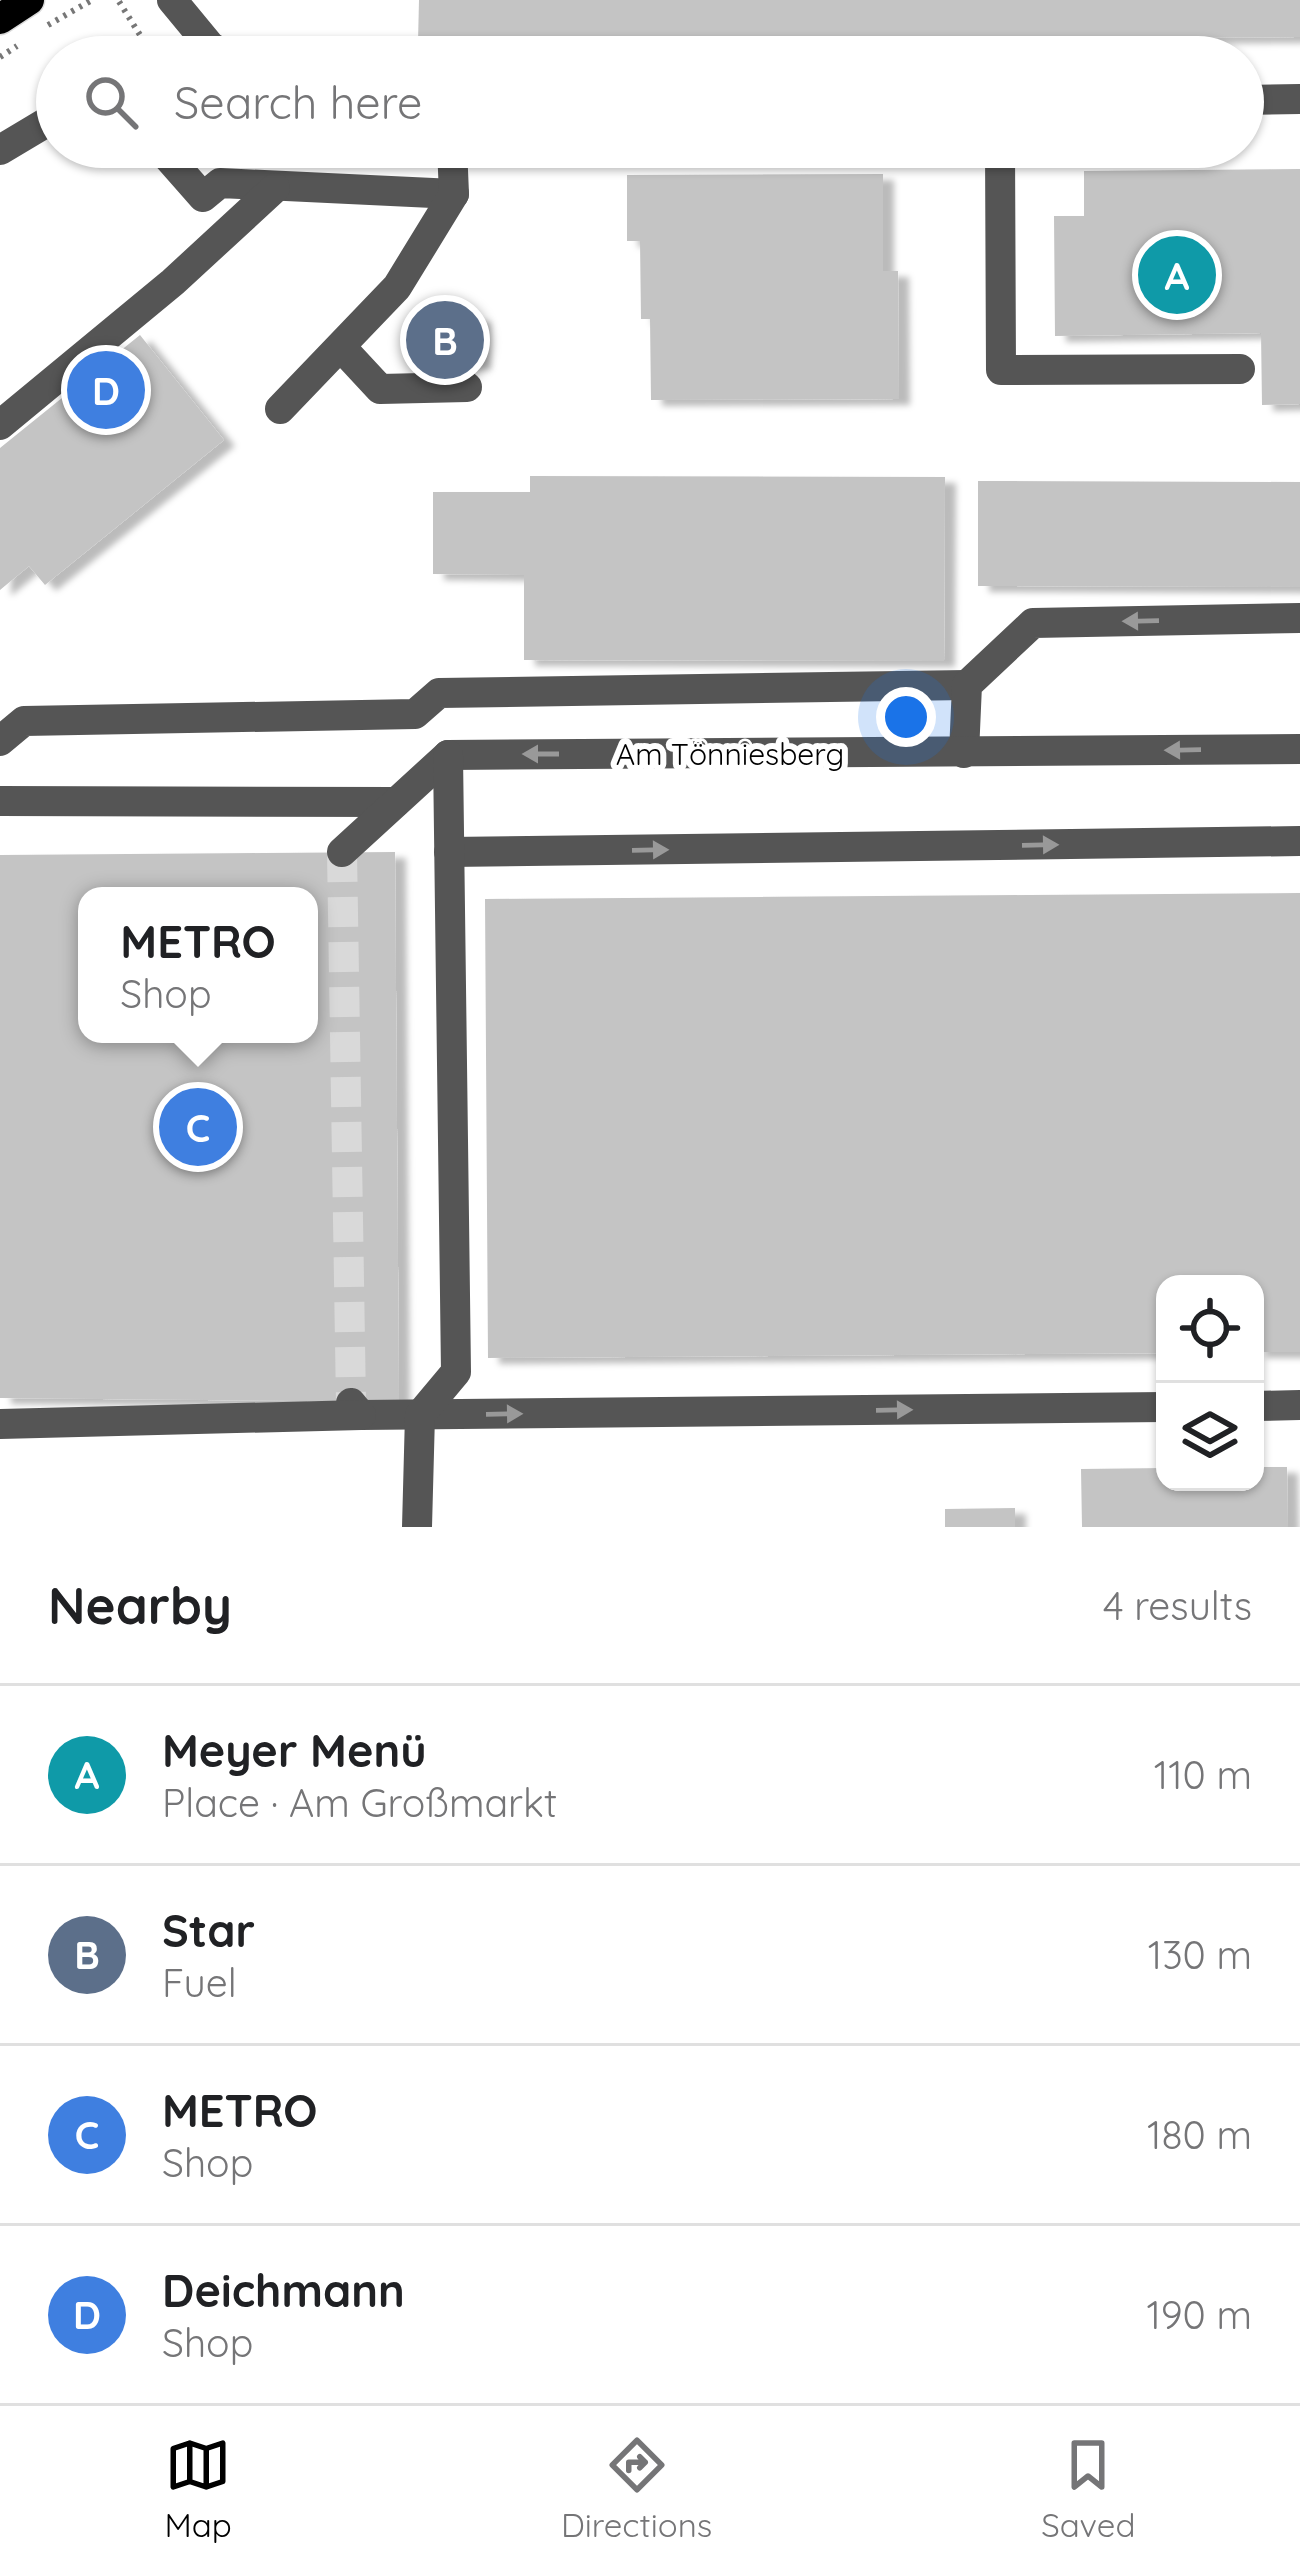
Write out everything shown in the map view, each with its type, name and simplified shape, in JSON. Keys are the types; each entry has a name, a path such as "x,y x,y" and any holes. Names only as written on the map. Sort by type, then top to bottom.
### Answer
{"main road":[{"path":"0,19 29,0"}],"street":[{"path":"172,0 202,36"},
{"path":"1264,100 1300,99"},
{"path":"0,150 36,129"},
{"path":"177,168 203,197 220,183 454,194"},
{"path":"280,409 397,287 454,194 453,168"},
{"path":"1000,168 1001,370 1240,369"},
{"path":"0,424 173,282 275,188"},
{"path":"341,347 380,389 467,387"},
{"path":"0,741 24,721 415,714 439,693 967,685 1033,622 1300,619"},
{"path":"964,753 967,685"},
{"name":"Am Tönniesberg","path":"448,754 1300,749"},
{"path":"342,852 448,754"},
{"path":"418,1527 420,1415 456,1372 448,754"},
{"path":"0,801 396,802"},
{"path":"449,852 1300,841"},
{"path":"1264,1406 1300,1405"},
{"path":"0,1424 356,1409 420,1415 1156,1407"}],"path":[{"path":"68,0 73,9"},
{"path":"118,0 139,36"}],"building":[{"path":"419,0 1300,0 1300,37 418,36"},
{"path":"1300,169 1300,404 1262,405 1261,333 1055,336 1054,216 1084,216 1084,171"},
{"path":"883,174 883,271 898,271 899,399 651,400 650,319 641,319 640,241 627,241 627,175"},
{"path":"480,316 480,364 411,365 410,317"},
{"path":"140,335 224,440 45,585 29,566 0,590 0,448"},
{"path":"530,476 945,477 944,661 524,660 524,575 433,574 433,492 530,492"},
{"path":"978,481 1300,482 1300,587 978,586"},
{"path":"395,852 399,1402 0,1398 0,855"},
{"path":"1300,893 1300,1352 1264,1352 1264,1275 1156,1275 1156,1353 488,1358 485,899"},
{"path":"1264,1467 1287,1467 1288,1527 1082,1527 1081,1469 1156,1468 1156,1491 1264,1491"},
{"path":"1015,1508 1015,1527 945,1527 945,1509"}],"tunnel":[{"path":"342,852 351,1403"}],"place":[{"name":"Meyer Menü","path":"1177,275"},
{"name":"Star","path":"445,340"},
{"name":"Deichmann","path":"106,390"},
{"name":"METRO","path":"198,1127"}]}
